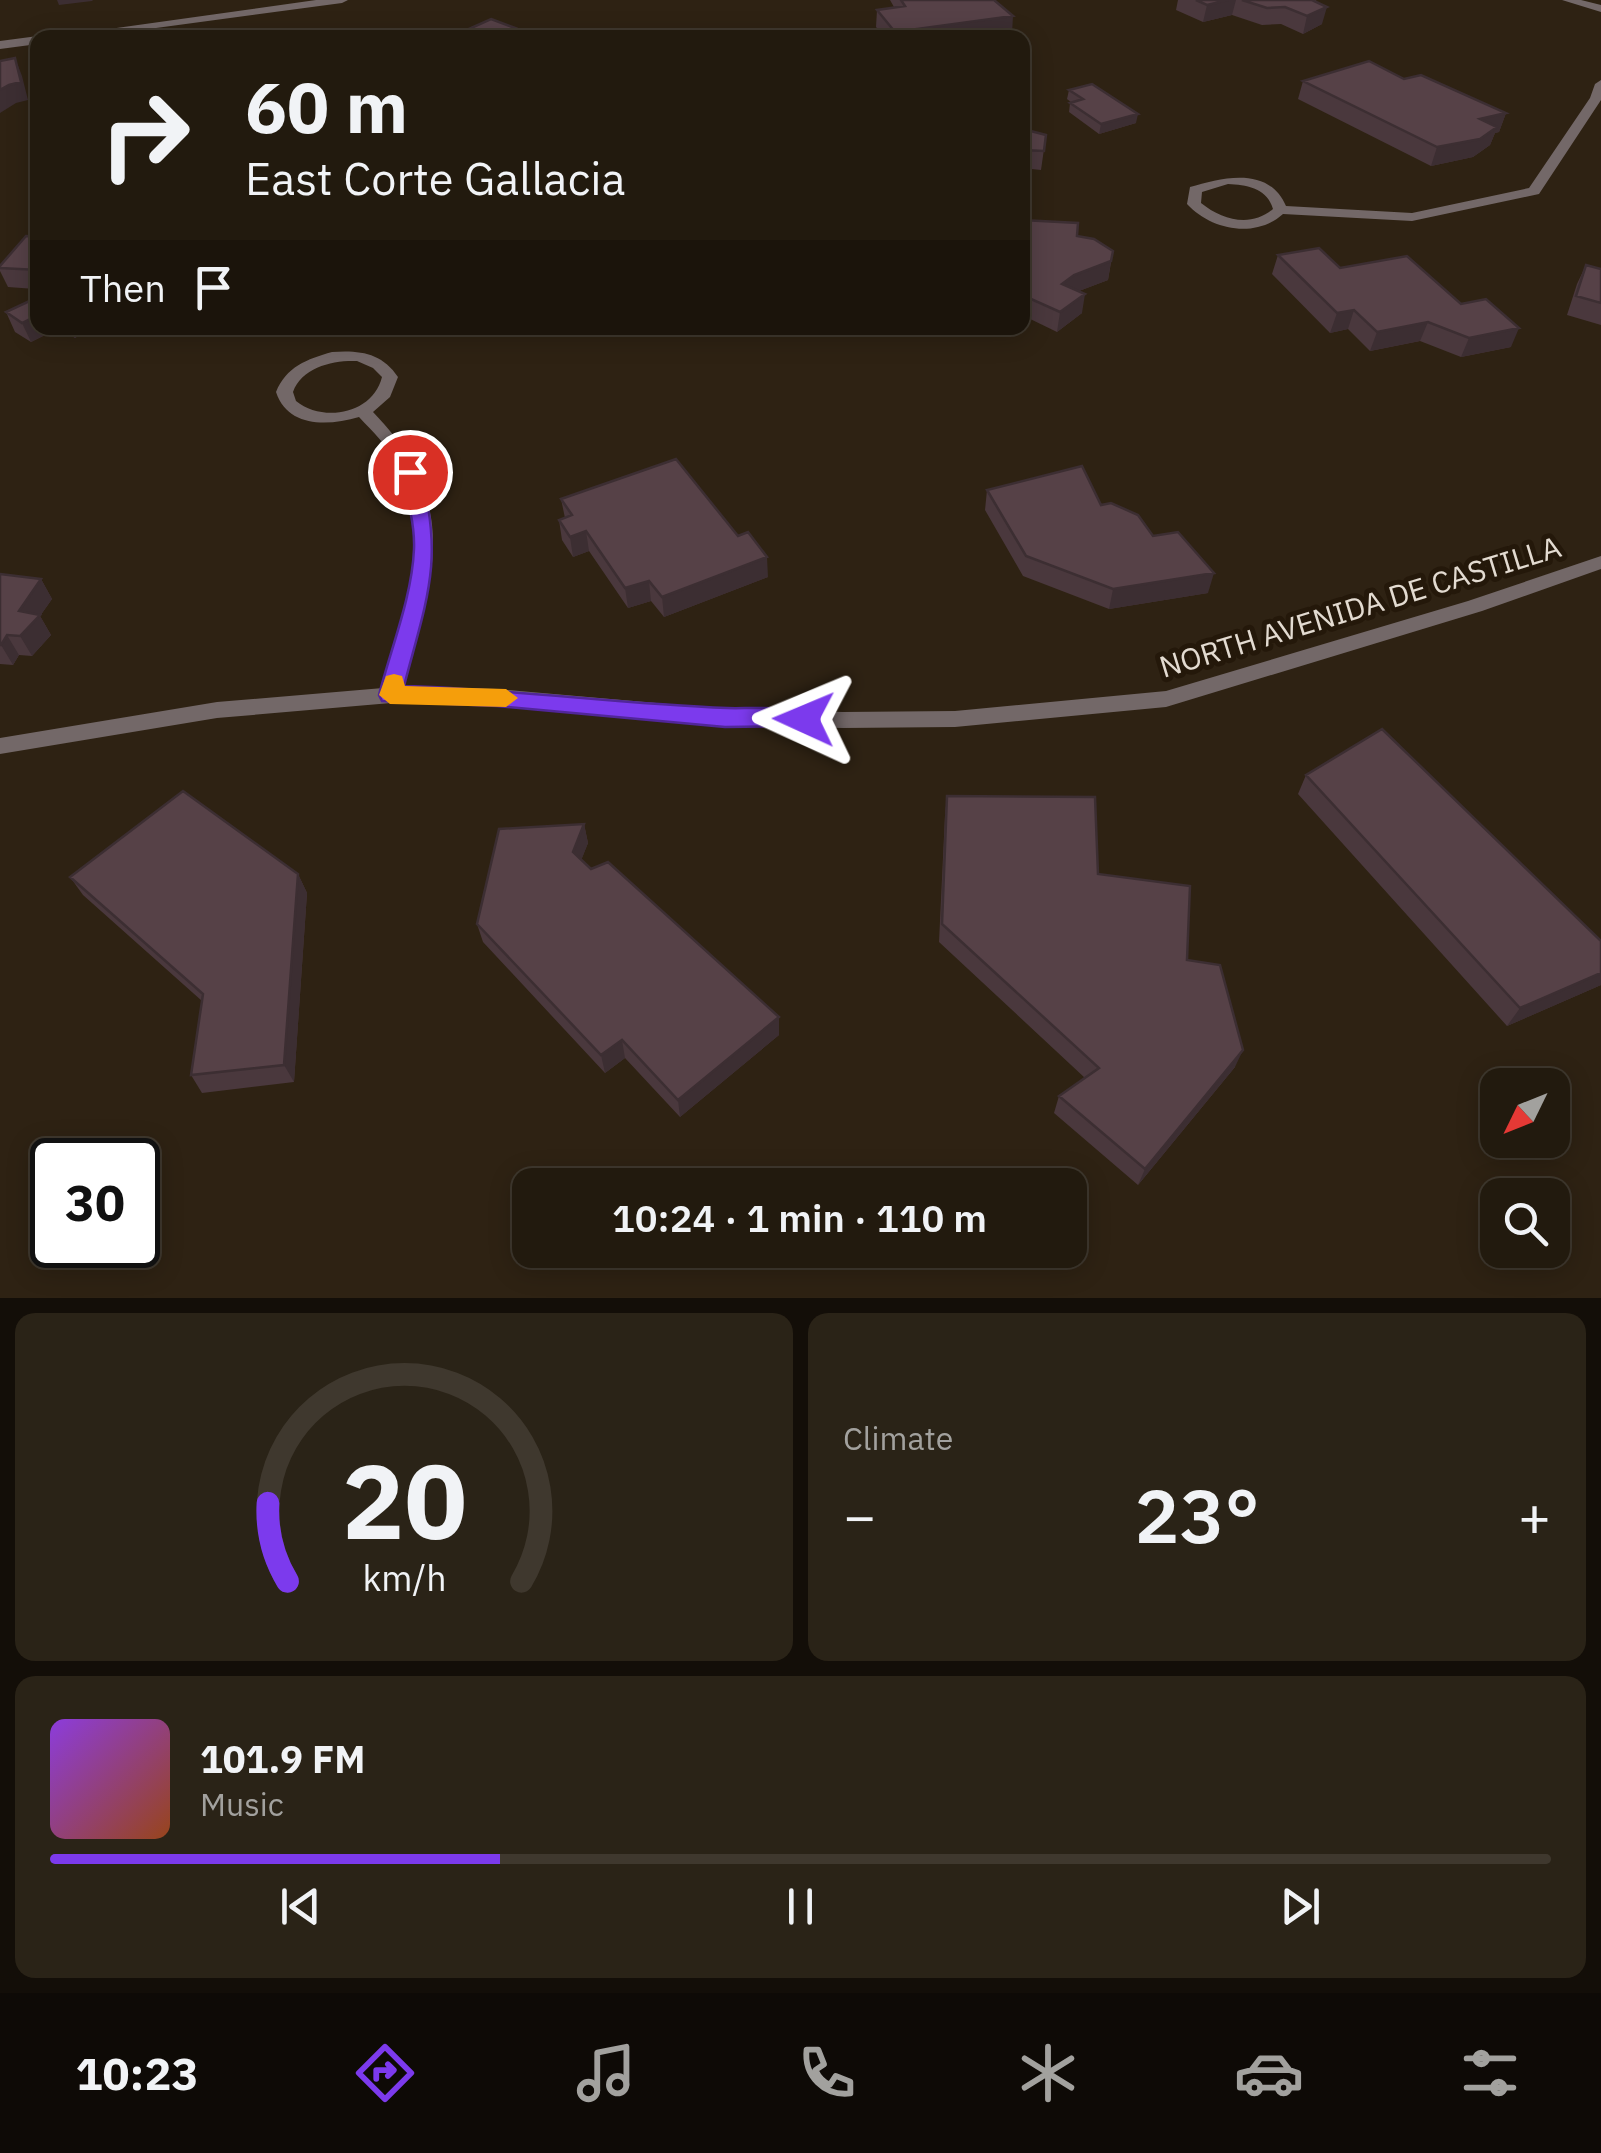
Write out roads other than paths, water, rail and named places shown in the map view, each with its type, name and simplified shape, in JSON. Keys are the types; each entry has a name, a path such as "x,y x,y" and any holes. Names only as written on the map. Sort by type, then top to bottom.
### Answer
{"street":[{"path":"98,30 238,6 342,0"},
{"path":"1568,0 1601,9"},
{"path":"0,46 30,41"},
{"path":"1280,210 1276,196 1242,181 1203,184 1193,196 1194,204 1211,217 1239,224 1266,221 1280,210 1412,217 1534,191 1596,98 1601,84"},
{"path":"363,356 385,368 390,377 389,388 381,399 362,410 332,418 298,414 288,406 285,386 292,376 316,361 363,356"},
{"path":"362,410 410,472 420,508 424,546 422,573 390,695"},
{"name":"NORTH AVENIDA DE CASTILLA","path":"0,746 217,710 390,695 497,698 725,718 843,720 955,719 1122,704 1195,690 1475,606 1601,562"}]}
